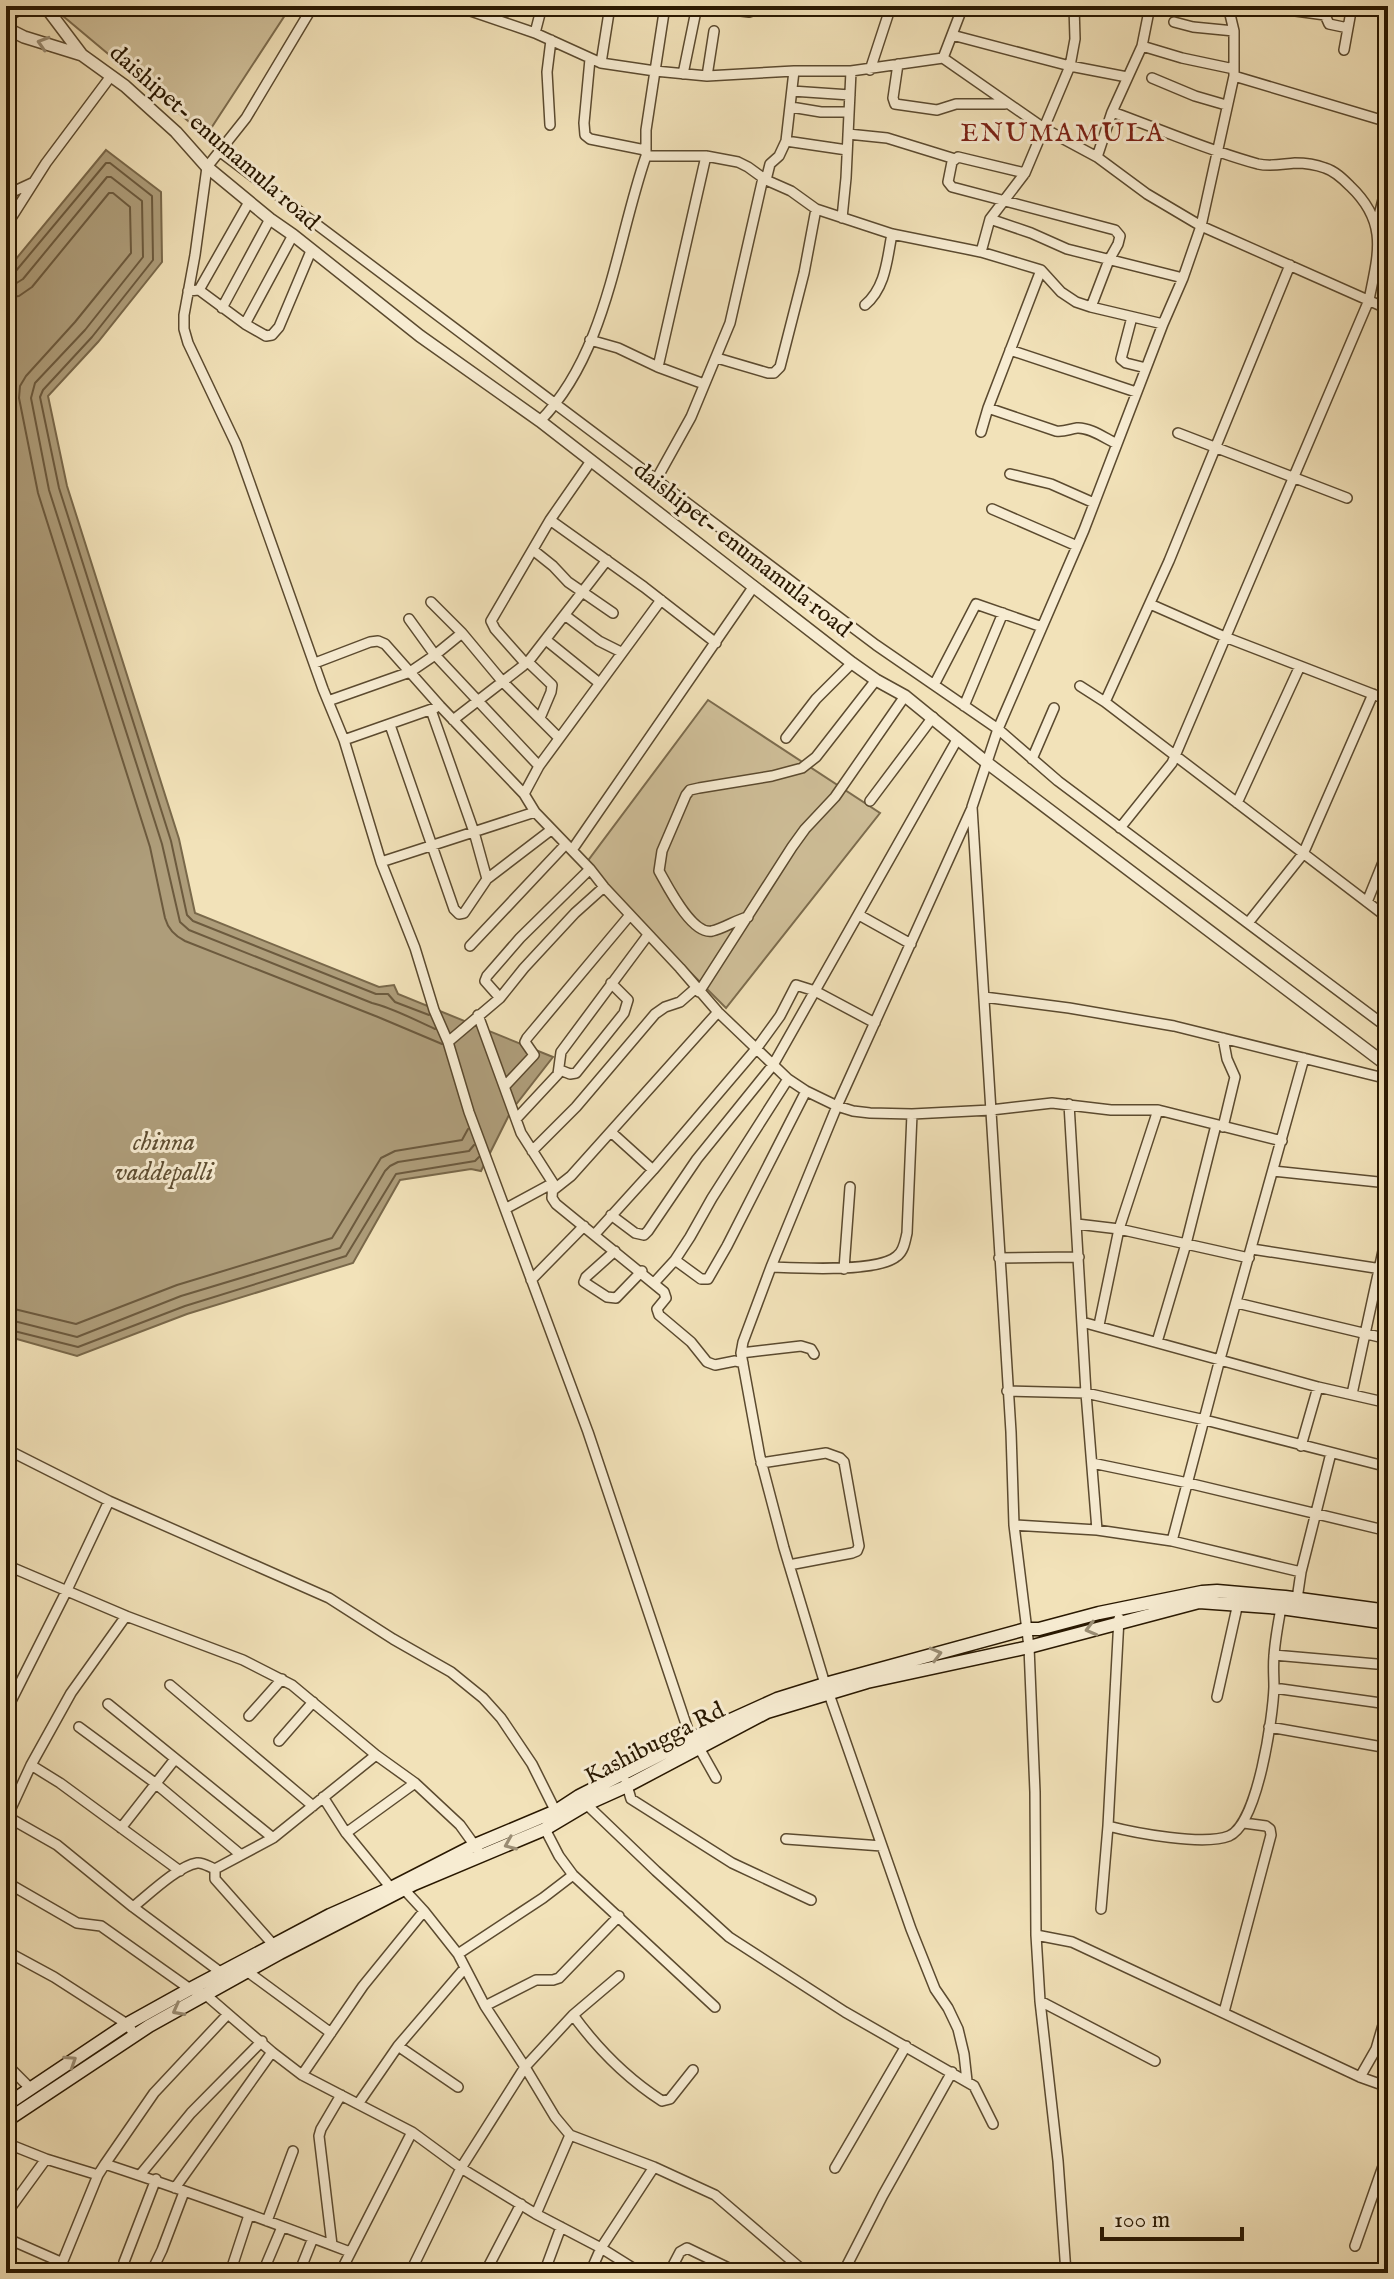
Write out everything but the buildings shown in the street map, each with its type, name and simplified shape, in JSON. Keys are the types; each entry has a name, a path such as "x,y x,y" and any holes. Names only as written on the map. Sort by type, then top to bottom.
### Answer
{"main road":[{"name":"Kashibugga Rd","path":"6,2105 131,2030 206,1995 227,1977 330,1915 558,1815 777,1699 1029,1647 1186,1595 1217,1591 1388,1611"},
{"name":"Kashibugga Rd","path":"827,1689 1026,1629 1039,1629 1099,1613 1119,1616 1213,1601 1388,1623"},
{"name":"Kashibugga Rd","path":"478,1851 545,1829 558,1815"},
{"name":"Kashibugga Rd","path":"6,2121 54,2092 131,2030 190,1989 248,1972 277,1949"}],"street":[{"path":"6,17 23,6"},
{"name":"daishipet- enumamula road","path":"45,6 82,55 149,107 207,167 270,219 420,336 540,421 852,663 933,717 986,762 1388,1066"},
{"path":"313,6 246,118 207,167 184,329 236,444 344,740 381,862 415,948 469,1112 588,1432 694,1743 716,1778"},
{"path":"456,6 482,10 601,63 683,74 707,76 870,70 943,58 1005,104 1097,157 1147,194 1201,226 1388,309"},
{"path":"535,33 542,6"},
{"path":"601,63 610,6"},
{"path":"540,421 571,382 590,340 617,262 646,153 665,6"},
{"path":"683,74 699,6 745,12 752,11 755,6"},
{"path":"870,70 891,6"},
{"path":"943,58 963,6"},
{"path":"981,252 990,219 1025,173 1070,66 1075,39 1074,6"},
{"path":"1097,157 1112,112 1142,46 1150,6"},
{"path":"1344,50 1352,6"},
{"path":"967,2081 958,2029 935,1989 882,1846 827,1689 789,1565 761,1463 742,1358 745,1333 837,1106 972,807 998,729 1077,546 1183,278 1201,226 1234,72 1236,51 1228,8 1281,9 1325,15 1329,24 1348,28"},
{"path":"1174,22 1234,31"},
{"name":"daishipet- enumamula road","path":"6,28 24,37 82,55"},
{"path":"707,76 714,31"},
{"path":"952,35 1070,66 1127,77"},
{"path":"550,125 547,72 551,40"},
{"path":"1142,46 1388,122"},
{"path":"590,59 584,123 585,135 590,139 646,153 706,156 738,162 764,179 791,191 816,209 892,234 981,252 1041,270 1066,297 1091,307 1163,324"},
{"path":"898,64 893,98 895,104 937,110 956,104 1005,104"},
{"path":"656,480 691,417 730,323 764,179 786,141 794,71"},
{"path":"842,218 851,71"},
{"path":"6,226 111,76"},
{"path":"1152,78 1226,105"},
{"path":"792,91 850,95"},
{"path":"791,107 821,112 849,112"},
{"path":"1112,112 1262,165 1295,163 1327,168 1367,203 1376,227 1378,251 1369,300 1175,756 1120,828"},
{"path":"848,134 887,138 955,159 962,157 1025,173"},
{"path":"786,141 847,150"},
{"path":"219,151 865,637 998,729 1058,781 1388,1028"},
{"path":"658,367 706,156"},
{"path":"955,159 950,168 949,185 1115,230 1120,240 1091,307"},
{"path":"1376,227 1388,180"},
{"path":"6,195 35,181"},
{"path":"199,290 249,202"},
{"path":"717,358 768,373 774,373 780,367 804,273 816,209"},
{"path":"222,308 270,219"},
{"path":"990,219 1067,249 1183,278"},
{"path":"865,305 877,294 881,284 892,234"},
{"path":"245,324 293,235"},
{"path":"188,291 199,290 266,336 275,333 311,251"},
{"path":"1105,702 1150,604 1290,265"},
{"path":"981,432 1041,270"},
{"path":"1132,317 1121,359 1146,368"},
{"path":"590,340 618,348 704,384"},
{"path":"1010,350 1136,392"},
{"path":"988,408 1056,431 1086,429 1117,444"},
{"path":"1178,433 1347,498"},
{"path":"540,718 552,685 527,663 491,621 550,520 591,461"},
{"path":"1010,474 1051,484 1094,503"},
{"path":"992,509 1077,546"},
{"path":"550,520 716,643"},
{"path":"533,550 568,582 613,613"},
{"path":"453,720 527,663 607,560"},
{"path":"470,946 569,847 754,586"},
{"path":"524,794 539,766 598,682 661,600"},
{"path":"431,602 502,681 559,738"},
{"path":"934,685 974,605 979,604 1042,627"},
{"path":"1150,604 1225,637 1388,700"},
{"path":"964,706 1003,613"},
{"path":"566,616 599,641 621,652"},
{"path":"409,619 435,655 539,766"},
{"path":"328,701 410,672 462,633"},
{"path":"546,640 598,682"},
{"path":"315,663 378,641 390,648 410,672 436,708 487,879"},
{"path":"786,738 816,699 852,663"},
{"path":"1237,803 1300,666"},
{"path":"748,917 709,932 700,929 691,922 659,871 662,851 686,795 690,790 802,768 816,757 876,680"},
{"path":"1080,686 1388,918"},
{"path":"1248,923 1303,854 1373,694"},
{"path":"532,1151 576,1107 655,1014 698,990 792,847 835,797 905,696"},
{"path":"436,708 453,720 524,794 551,830 718,1012 788,1079 806,1091 853,1111 912,1114 991,1110 1037,1103 1111,1110 1158,1110 1282,1141"},
{"path":"344,740 436,708"},
{"path":"1032,759 1054,708"},
{"path":"870,801 933,717"},
{"path":"390,725 454,909 459,914 470,906 487,879 551,830"},
{"path":"611,1215 635,1233 644,1235 697,1159 773,1065 958,738"},
{"path":"972,807 1014,1525 1029,1647 1040,2001 1058,2161 1066,2273"},
{"path":"381,862 535,812"},
{"path":"1367,902 1388,850"},
{"path":"500,998 487,983 487,976 520,938 590,869"},
{"path":"448,1042 500,998 575,913 604,887"},
{"path":"505,1086 534,1055 525,1042 527,1038 630,915"},
{"path":"859,915 911,944"},
{"path":"517,1118 560,1070 561,1052 648,935"},
{"path":"560,1070 576,1073 624,1013 628,1000 611,983"},
{"path":"595,1234 756,1049 780,1016 794,987 800,985 815,991 875,1023"},
{"path":"984,997 1174,1026 1388,1079"},
{"path":"505,1209 571,1176 718,1012"},
{"path":"478,1015 521,1133 552,1187 552,1198 666,1294 664,1302 657,1309 659,1315 691,1342 707,1362 715,1365 801,1346 811,1349 814,1354"},
{"path":"1157,1342 1235,1077 1223,1038"},
{"path":"1172,1541 1304,1058"},
{"path":"654,1283 675,1260 788,1079"},
{"path":"675,1260 701,1279 708,1279 806,1091"},
{"path":"1069,1104 1097,1530"},
{"path":"1099,1325 1119,1229 1158,1110"},
{"path":"771,1267 844,1269 898,1256 907,1233 912,1114"},
{"path":"611,1132 653,1170"},
{"path":"1273,1171 1388,1183"},
{"path":"844,1269 850,1187"},
{"path":"1077,1224 1250,1254 1384,1270"},
{"path":"531,1280 584,1226"},
{"path":"1352,1394 1365,1332 1384,1270 1388,1228"},
{"path":"615,1251 584,1282 607,1297 616,1298 642,1271"},
{"path":"999,1258 1079,1257"},
{"path":"1237,1303 1388,1339"},
{"path":"1082,1322 1318,1387 1388,1403"},
{"path":"1301,1446 1318,1387"},
{"path":"1007,1391 1086,1393 1388,1467"},
{"path":"6,1449 109,1501 329,1598 451,1672 483,1698 501,1718 532,1764 558,1815"},
{"path":"761,1463 826,1453 844,1462 859,1546 857,1551 789,1565"},
{"path":"1297,1599 1331,1453"},
{"path":"1092,1463 1388,1531"},
{"path":"6,1711 109,1501"},
{"path":"1014,1525 1097,1530 1172,1541 1301,1572"},
{"path":"6,1565 126,1616 243,1660 282,1679 415,1783 460,1825 478,1851"},
{"path":"1217,1697 1238,1603"},
{"path":"1108,1826 1161,1836 1202,1839 1230,1836 1244,1823 1259,1783 1269,1727 1281,1608"},
{"path":"126,1616 71,1693 6,1816 57,1845 227,1977"},
{"path":"1101,1909 1119,1616"},
{"path":"1274,1655 1388,1665"},
{"path":"249,1716 282,1679"},
{"path":"170,1685 313,1806"},
{"path":"1274,1688 1388,1704"},
{"path":"279,1741 313,1702"},
{"path":"108,1704 273,1838"},
{"path":"79,1727 155,1783 241,1855"},
{"path":"1269,1727 1388,1748"},
{"path":"133,1907 180,1871 198,1863 215,1869 273,1838 376,1755"},
{"path":"121,1828 175,1759"},
{"path":"31,1765 180,1871"},
{"path":"625,1781 631,1799 720,1855 811,1900"},
{"path":"346,1833 415,1783"},
{"path":"323,1797 346,1833 424,1911 458,1954 485,2006 555,2117 570,2135 654,2167 715,2195 806,2273"},
{"path":"583,1800 729,1937 845,2012 974,2086 993,2124"},
{"path":"1224,2012 1271,1835 1266,1826 1244,1823"},
{"path":"545,1829 573,1875 715,2007"},
{"path":"786,1839 882,1846"},
{"path":"215,1869 215,1879 277,1949"},
{"path":"458,1954 573,1875"},
{"path":"6,1882 77,1923 101,1926 190,1989 206,1995 302,2075 412,2132 461,2168 641,2273"},
{"path":"302,2075 363,1986 424,1911"},
{"path":"485,2006 536,1980 559,1978 619,1916"},
{"path":"1036,1935 1072,1942 1360,2077 1388,2087"},
{"path":"6,1951 54,1977 131,2030"},
{"path":"358,2104 398,2046 464,1969"},
{"path":"248,1972 331,2033"},
{"path":"410,2273 461,2168 525,2067 573,2015 619,1976"},
{"path":"1040,2001 1155,2061"},
{"path":"1360,2077 1376,2049 1388,2008"},
{"path":"6,2238 61,2268 105,2164 154,2093 228,2014"},
{"path":"573,2015 586,2033 629,2075 662,2101 670,2099 693,2070"},
{"path":"140,2175 191,2113 262,2041"},
{"path":"398,2046 458,2087"},
{"path":"835,2168 906,2046"},
{"path":"151,2273 180,2190 272,2052"},
{"path":"6,2064 30,2088"},
{"path":"843,2273 952,2072"},
{"path":"332,2245 319,2136 341,2095"},
{"path":"340,2273 412,2132"},
{"path":"536,2214 570,2135"},
{"path":"6,2143 98,2175"},
{"path":"267,2221 293,2151"},
{"path":"1355,2246 1388,2152"},
{"path":"6,2214 46,2159"},
{"path":"105,2164 156,2179 350,2252"},
{"path":"590,2273 601,2248 654,2167"},
{"path":"124,2262 156,2179"},
{"path":"485,2273 521,2204"},
{"path":"230,2273 249,2215"},
{"path":"263,2272 282,2227"},
{"path":"544,2273 561,2227"},
{"path":"299,2273 313,2238"},
{"path":"669,2273 680,2252 687,2248 739,2273"}],"shaded area":[{"path":"51,6 291,6 206,136"},
{"path":"708,700 880,813 726,1008 584,866"}],"water":[{"name":"chinna vaddepalli","path":"106,150 161,192 162,262 98,342 48,396 67,486 179,839 195,913 379,987 394,985 398,994 553,1057 511,1111 481,1171 471,1169 400,1180 353,1263 187,1314 77,1356 6,1336 6,271"}],"district":[{"name":"ENUMAMULA","path":"1063,133"}]}
